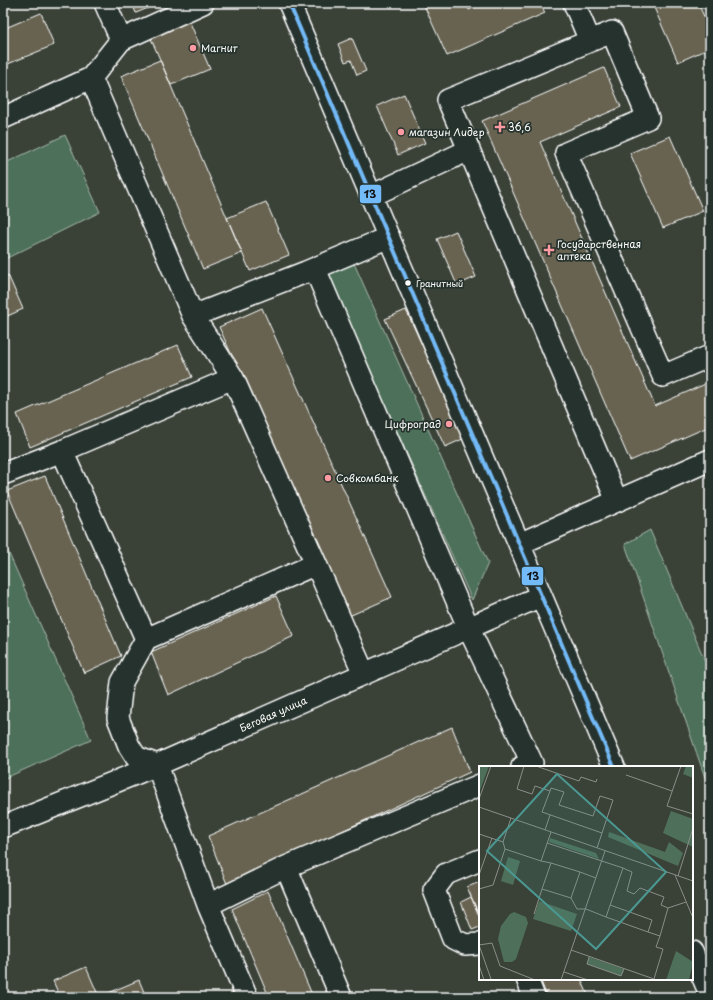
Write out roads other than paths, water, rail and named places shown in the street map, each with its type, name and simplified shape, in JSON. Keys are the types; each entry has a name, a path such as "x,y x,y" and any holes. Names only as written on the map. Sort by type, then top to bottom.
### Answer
{"street":[{"path":"105,3 121,40"},
{"path":"3,118 91,78 121,40 203,3"},
{"path":"289,3 614,766"},
{"path":"574,3 590,41"},
{"path":"617,501 448,100 612,32 648,118 566,153 663,376 710,356"},
{"path":"91,78 193,316 233,378 364,674"},
{"path":"371,196 469,150"},
{"path":"193,316 389,237"},
{"path":"315,268 529,766"},
{"path":"3,474 62,451 233,378"},
{"path":"62,451 146,639"},
{"path":"519,544 710,460"},
{"path":"247,997 208,904 157,765 136,757 129,746 118,718 122,682 146,639 316,564"},
{"name":"Беговая улица","path":"3,828 157,765 469,629 541,596"},
{"path":"208,904 286,867 479,785"},
{"path":"479,860 446,874 434,890 453,940 465,945 479,944"},
{"path":"286,867 341,997"},
{"path":"693,954 710,994"},
{"path":"527,980 534,997"}],"place":[{"name":"Магнит","path":"193,48"},
{"name":"36,6","path":"500,127"},
{"name":"магазин Лидер","path":"401,132"},
{"name":"Государственная аптека","path":"549,250"},
{"name":"Гранитный","path":"408,283"},
{"name":"Цифроград","path":"449,424"},
{"name":"Совкомбанк","path":"328,478"}]}
